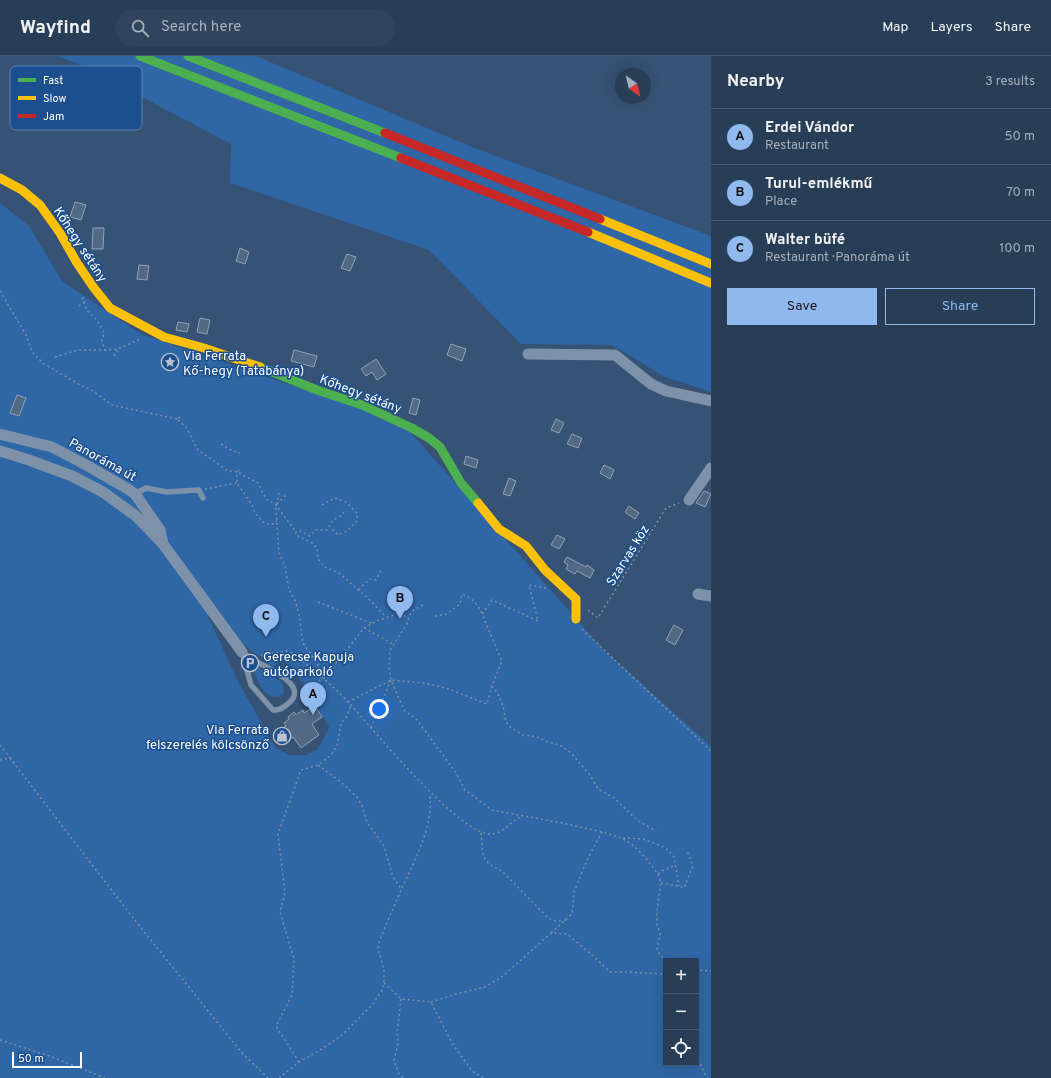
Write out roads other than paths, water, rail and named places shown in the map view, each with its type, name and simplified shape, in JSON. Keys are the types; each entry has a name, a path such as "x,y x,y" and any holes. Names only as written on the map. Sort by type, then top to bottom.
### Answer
{"main road":[{"path":"140,56 575,226 711,283"},
{"path":"188,56 515,184 711,264"},
{"name":"Kőhegy sétány","path":"0,178 22,190 40,205 60,233 77,263 110,308 164,337 259,367 362,405 430,438 440,447 461,483 500,529 526,546 546,570 576,599 576,619"}],"street":[{"path":"528,354 615,355 651,384 666,391 711,401"},
{"name":"Panoráma út","path":"0,434 52,447 88,466 135,494 160,530 163,544"},
{"name":"Panoráma út","path":"0,451 72,476 103,492 136,516 163,544 242,652"},
{"path":"689,500 711,468"},
{"path":"698,594 711,596"}],"lane":[{"path":"135,494 146,488 166,492 199,490 203,498"},
{"path":"242,652 292,685 295,693 292,701 278,710 273,710 251,684 242,652"}],"place":[{"name":"Via Ferrata Kő-hegy (Tatabánya)","path":"170,362"},
{"name":"Turul-emlékmű","path":"400,619"},
{"name":"Walter büfé","path":"266,637"},
{"name":"Gerecse Kapuja autóparkoló","path":"250,663"},
{"name":"Erdei Vándor","path":"313,715"},
{"name":"Via Ferrata felszerelés kölcsönző","path":"282,736"}]}
